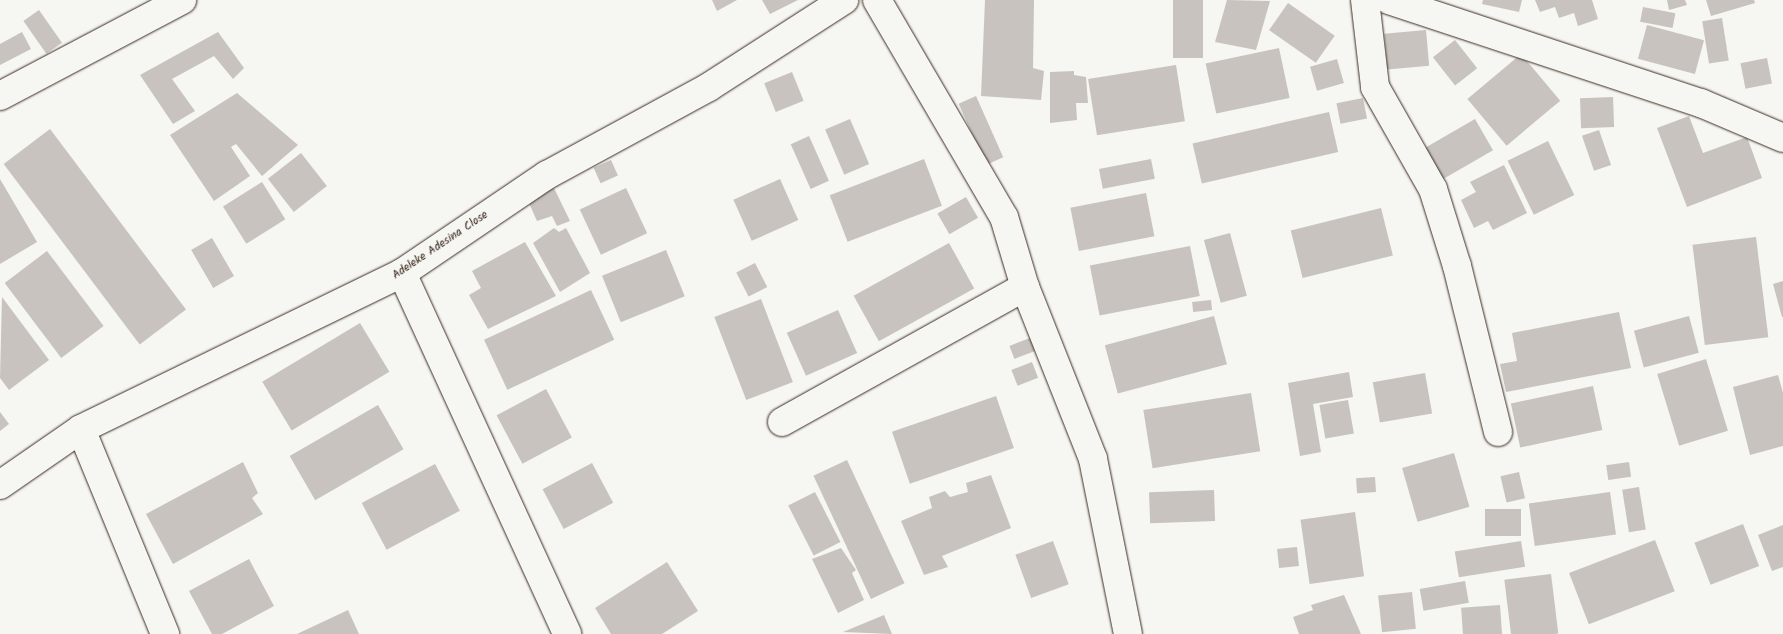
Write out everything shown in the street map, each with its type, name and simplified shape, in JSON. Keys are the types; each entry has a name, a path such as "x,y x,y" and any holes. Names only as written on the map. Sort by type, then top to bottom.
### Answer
{"street":[{"path":"0,96 182,0"},
{"name":"Adeleke Adesina Close","path":"0,485 81,429 402,273 547,175 709,87 844,0"},
{"path":"877,0 1004,218 1025,287 1093,459 1128,634"},
{"path":"1365,0 1375,88 1433,189 1457,266 1498,432"},
{"path":"1389,0 1701,103 1783,138"},
{"path":"402,273 567,634"},
{"path":"782,422 1025,287"},
{"path":"81,429 165,634"}],"building":[{"path":"712,0 737,0 717,11"},
{"path":"762,0 798,0 770,14"},
{"path":"985,0 1034,0 1033,68 1044,71 1041,100 981,96"},
{"path":"1173,0 1203,0 1203,58 1173,58"},
{"path":"1227,0 1270,1 1256,50 1215,42"},
{"path":"1483,0 1522,0 1519,12 1482,4"},
{"path":"1535,0 1592,0 1598,19 1578,26 1574,13 1559,18 1555,7 1540,12"},
{"path":"1667,0 1685,0 1687,5 1669,10"},
{"path":"1706,0 1754,0 1755,3 1711,16"},
{"path":"1288,3 1335,36 1316,63 1269,30"},
{"path":"1643,7 1675,13 1673,28 1640,22"},
{"path":"39,10 62,43 46,54 23,21"},
{"path":"1722,18 1729,60 1709,64 1702,21"},
{"path":"1647,25 1704,40 1695,74 1638,59"},
{"path":"1426,30 1429,66 1387,70 1384,34"},
{"path":"22,32 31,49 0,65 0,44"},
{"path":"218,32 244,68 233,79 214,56 172,79 195,111 173,124 140,75"},
{"path":"1455,40 1477,68 1455,86 1433,57"},
{"path":"1279,48 1290,98 1216,113 1206,64"},
{"path":"1521,54 1560,101 1507,146 1467,99"},
{"path":"1767,58 1772,84 1745,89 1740,63"},
{"path":"1337,59 1344,83 1317,91 1310,67"},
{"path":"1176,65 1185,121 1097,135 1088,79"},
{"path":"1074,71 1074,75 1086,77 1088,103 1076,103 1077,120 1050,123 1050,72"},
{"path":"792,72 804,101 776,112 764,83"},
{"path":"237,93 298,145 262,176 236,144 231,147 250,176 214,201 170,135"},
{"path":"976,96 1003,157 986,165 959,104"},
{"path":"1613,97 1614,127 1581,128 1580,98"},
{"path":"1363,98 1367,119 1341,124 1336,103"},
{"path":"1329,112 1338,152 1202,183 1193,143"},
{"path":"1689,116 1703,153 1747,137 1762,178 1687,207 1657,128"},
{"path":"850,119 869,164 844,175 825,130"},
{"path":"1475,119 1493,150 1438,182 1420,151"},
{"path":"50,129 186,309 140,344 4,164"},
{"path":"1599,130 1611,165 1594,171 1582,136"},
{"path":"809,136 829,181 811,189 791,144"},
{"path":"1548,141 1574,195 1534,215 1508,161"},
{"path":"301,153 327,186 294,212 268,179"},
{"path":"924,159 942,206 848,242 830,195"},
{"path":"1151,159 1155,179 1103,189 1099,169"},
{"path":"611,160 618,176 601,183 594,168"},
{"path":"1504,165 1527,213 1493,230 1488,221 1474,228 1461,200 1476,192 1470,182"},
{"path":"0,179 37,242 0,264"},
{"path":"780,179 798,220 752,241 733,200"},
{"path":"262,182 285,219 246,244 223,206"},
{"path":"554,188 570,221 557,226 552,216 537,221 528,201"},
{"path":"626,188 647,233 601,255 580,210"},
{"path":"1146,193 1154,236 1079,251 1070,208"},
{"path":"966,197 978,218 949,234 937,214"},
{"path":"1381,208 1393,256 1303,278 1291,230"},
{"path":"554,228 559,232 566,228 590,273 560,292 533,243"},
{"path":"1230,233 1247,296 1221,303 1204,240"},
{"path":"1756,237 1768,337 1705,345 1692,245"},
{"path":"212,238 234,276 213,288 191,250"},
{"path":"525,242 556,296 488,329 469,295 481,288 472,271"},
{"path":"949,243 974,288 879,341 854,296"},
{"path":"1190,246 1200,296 1100,316 1090,265"},
{"path":"666,250 685,296 621,322 602,276"},
{"path":"47,251 104,326 61,358 5,283"},
{"path":"755,263 767,287 749,297 736,273"},
{"path":"1783,281 1783,317 1782,317 1773,284"},
{"path":"591,290 614,340 507,390 484,340"},
{"path":"2,297 49,360 9,390 0,378"},
{"path":"761,299 793,382 746,400 714,317"},
{"path":"1211,300 1212,310 1193,312 1192,302"},
{"path":"838,310 857,353 806,376 787,333"},
{"path":"1619,312 1631,368 1506,392 1500,364 1517,361 1512,333"},
{"path":"1214,316 1227,364 1118,394 1105,345"},
{"path":"1689,316 1699,353 1644,367 1634,331"},
{"path":"360,323 389,372 292,431 262,382"},
{"path":"1030,338 1035,351 1014,359 1009,346"},
{"path":"1706,359 1728,431 1679,446 1657,374"},
{"path":"1032,362 1038,378 1018,386 1011,370"},
{"path":"1349,372 1353,397 1313,404 1321,452 1300,456 1288,383"},
{"path":"1425,373 1432,413 1380,423 1373,382"},
{"path":"1778,375 1783,393 1783,446 1750,455 1733,387"},
{"path":"1593,386 1602,430 1520,447 1511,403"},
{"path":"546,389 572,438 522,464 497,415"},
{"path":"1251,393 1260,451 1153,468 1143,410"},
{"path":"996,396 1014,448 910,484 892,432"},
{"path":"1348,400 1354,433 1325,439 1319,405"},
{"path":"378,405 404,449 315,500 290,456"},
{"path":"0,412 9,424 0,431"},
{"path":"1454,453 1469,507 1418,522 1402,468"},
{"path":"847,460 904,583 871,599 813,476"},
{"path":"243,462 258,493 252,498 263,514 173,564 146,514"},
{"path":"1629,462 1631,477 1608,480 1606,465"},
{"path":"592,463 613,503 564,529 543,489"},
{"path":"435,464 460,511 387,550 362,503"},
{"path":"1519,472 1525,498 1507,503 1500,476"},
{"path":"991,475 1011,528 942,556 948,567 924,575 901,521 932,508 929,497 945,491 950,497 968,492 966,483"},
{"path":"1375,477 1376,492 1357,493 1356,478"},
{"path":"1639,487 1646,529 1629,532 1622,490"},
{"path":"1214,490 1215,521 1150,523 1149,492"},
{"path":"815,492 840,542 814,556 788,506"},
{"path":"1610,492 1616,535 1535,546 1529,503"},
{"path":"1485,509 1521,509 1521,536 1485,536"},
{"path":"1355,512 1364,576 1310,584 1301,520"},
{"path":"1743,524 1759,566 1711,585 1694,543"},
{"path":"1783,525 1783,567 1772,571 1758,535"},
{"path":"1655,540 1675,591 1589,624 1569,573"},
{"path":"1053,541 1069,584 1031,598 1015,555"},
{"path":"1521,541 1525,567 1459,577 1455,551"},
{"path":"1297,547 1299,566 1279,568 1277,549"},
{"path":"841,548 856,570 852,573 864,600 838,613 812,559"},
{"path":"249,559 274,606 222,634 212,634 189,591"},
{"path":"667,562 698,611 662,634 611,634 595,608"},
{"path":"1551,574 1558,634 1511,634 1504,580"},
{"path":"1465,581 1469,603 1424,611 1420,589"},
{"path":"1412,592 1416,629 1382,632 1378,596"},
{"path":"1344,595 1361,634 1299,634 1293,617 1313,610 1311,605"},
{"path":"1500,605 1502,634 1463,634 1461,608"},
{"path":"348,610 359,634 297,634"},
{"path":"884,615 892,634 843,632"}]}
